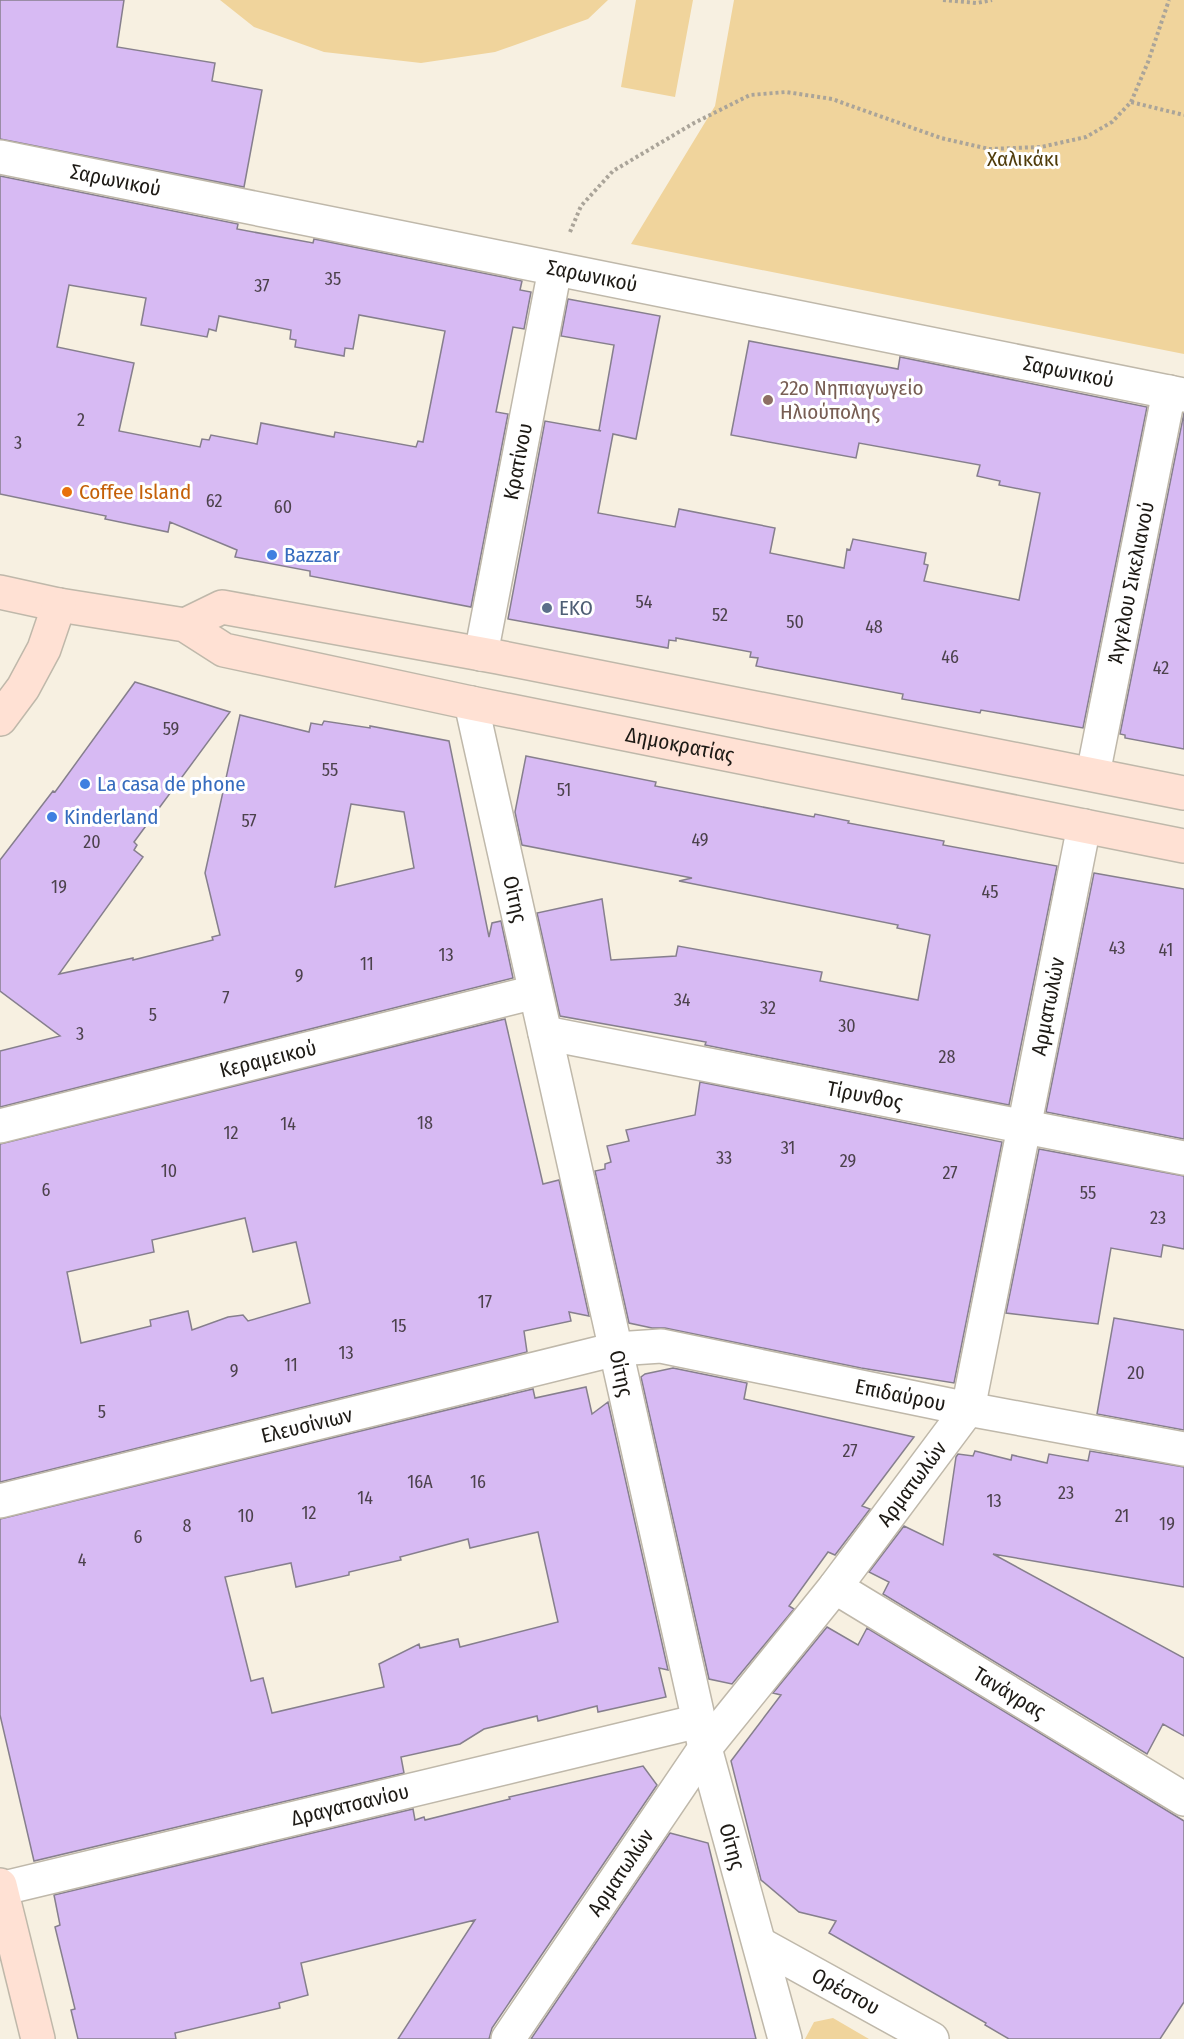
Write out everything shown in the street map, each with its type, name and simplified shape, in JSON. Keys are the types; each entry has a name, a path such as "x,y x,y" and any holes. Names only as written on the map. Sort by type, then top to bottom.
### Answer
{"street":[{"name":"Σαρωνικού","path":"0,157 1177,393"},
{"name":"Κρατίνου","path":"482,654 555,269"},
{"name":"Άγγελου Σικελιανού","path":"1093,774 1177,393"},
{"name":"Δημοκρατίας","path":"0,592 59,605 185,625 224,650 471,703 1184,846"},
{"path":"0,719 23,688 44,649 59,605"},
{"path":"185,625 222,608 482,654 1184,793"},
{"name":"Οίτης","path":"471,703 702,1734 785,2039"},
{"name":"Αρματωλών","path":"508,2039 702,1734 835,1587 969,1409 1084,826"},
{"name":"Κεραµεικού","path":"0,1126 536,992"},
{"name":"Τίρυνθος","path":"545,1033 1184,1158"},
{"name":"Επιδαύρου","path":"616,1349 661,1346 969,1409 1184,1449"},
{"name":"Ελευσίνιων","path":"0,1501 616,1349"},
{"name":"Τανάγρας","path":"835,1587 1184,1799"},
{"name":"Δραγατσανίου","path":"0,1888 702,1734"},
{"path":"0,1888 38,2039"},
{"name":"Ορέστου","path":"760,1944 932,2039"}],"path":[{"path":"943,0 977,3 992,0"},
{"path":"555,269 581,206 613,171 694,123 750,95 786,92 832,99 941,138 989,149 1041,147 1086,137 1112,122 1131,102 1148,62 1169,0"},
{"path":"1131,102 1184,115"}],"green space":[{"path":"220,0 608,0 588,19 495,52 421,63 324,52 254,27"},
{"path":"636,0 693,0 675,97 621,87"},
{"name":"Χαλικάκι","path":"734,0 1184,0 1184,354 631,244 715,106"},
{"path":"833,2018 869,2039 805,2039 814,2022"}],"building":[{"path":"0,0 124,0 117,47 215,63 212,81 262,90 244,187 0,139"},
{"path":"0,176 238,224 237,229 313,243 314,239 522,281 520,290 531,292 524,329 513,327 496,412 508,414 471,607 310,576 310,571 235,557 237,550 170,522 168,532 105,519 106,516 0,494","holes":["69,285 146,298 141,325 207,337 209,329 216,331 219,316 291,330 290,339 296,340 295,347 344,356 345,348 353,349 359,315 445,331 423,442 418,441 416,447 335,432 334,437 261,423 257,444 211,435 209,440 202,439 200,447 119,431 134,363 57,347"]},
{"path":"568,299 660,316 636,439 613,434 598,513 675,527 679,509 775,528 770,553 844,568 847,549 850,550 853,539 926,553 924,564 928,565 924,581 1019,600 1040,493 999,485 1000,481 977,476 980,465 859,443 856,458 731,435 749,341 898,369 900,357 1147,407 1083,728 902,699 903,694 756,666 758,658 750,657 751,652 676,638 676,641 669,640 668,648 508,619 545,421 601,431 599,430 614,345 561,336"},
{"path":"1184,413 1184,749 1125,738 1125,735 1120,734"},
{"path":"135,682 230,712 134,842 137,845 134,850 143,857 59,974 133,958 133,960 213,940 212,937 220,935 205,873 240,715 309,732 311,723 322,725 324,721 370,728 370,726 449,741 489,937 492,923 501,921 513,978 0,1107 0,1051 60,1036 0,991 0,860 53,791 55,792","holes":["351,804 404,812 414,868 335,887"]},
{"path":"526,756 656,782 655,786 814,817 815,814 849,821 848,823 944,841 943,845 1057,866 1009,1105 705,1045 706,1042 560,1016 537,913 602,899 611,960 676,956 678,946 822,972 820,981 918,1000 930,935 897,928 898,925 679,881 692,878 522,845 515,812"},
{"path":"1094,873 1184,889 1184,1139 1046,1112"},
{"path":"505,1019 543,1184 559,1180 589,1316 569,1312 571,1321 524,1331 527,1352 0,1482 0,1144","holes":["245,1218 253,1252 296,1242 310,1303 248,1321 243,1315 228,1317 192,1330 188,1311 150,1320 151,1326 81,1343 67,1272 154,1252 152,1240"]},
{"path":"700,1082 1002,1142 954,1383 861,1368 665,1328 629,1323 595,1171 605,1169 605,1164 611,1162 607,1146 629,1141 626,1130 695,1115"},
{"path":"1039,1149 1184,1176 1184,1249 1163,1245 1161,1257 1111,1248 1098,1324 1006,1313"},
{"path":"1114,1318 1184,1330 1184,1430 1097,1414"},
{"path":"673,1368 747,1383 744,1399 914,1437 862,1506 870,1509 835,1555 828,1552 789,1606 794,1609 732,1684 709,1679 641,1377 645,1374"},
{"path":"586,1387 592,1414 608,1402 668,1670 659,1668 666,1697 598,1712 597,1706 538,1721 537,1716 484,1729 460,1744 401,1757 404,1773 34,1861 0,1715 0,1519 533,1389 535,1398","holes":["538,1532 558,1622 460,1647 458,1639 420,1648 419,1644 379,1664 384,1687 272,1713 263,1678 251,1681 225,1577 291,1563 296,1587 349,1575 349,1572 401,1560 400,1557 468,1539 470,1548"]},
{"path":"975,1451 1011,1460 1012,1455 1047,1463 1049,1454 1088,1461 1090,1451 1184,1467 1184,1587 993,1554 1184,1658 1184,1736 1163,1724 1147,1754 883,1594 889,1582 869,1572 904,1526 943,1545 956,1457 958,1454 973,1456"},
{"path":"827,1627 858,1645 867,1628 1184,1821 1184,2002 1160,2039 1009,2039 985,2025 986,2023 829,1933 836,1921 799,1912 761,1880 731,1761 781,1695 773,1693"},
{"path":"643,1766 657,1785 492,2028 489,2039 398,2039 475,1920 301,1963 308,1995 279,2003 280,2008 175,2033 176,2039 78,2039 71,2010 75,2009 55,1927 60,1925 54,1895 413,1809 415,1820 424,1817 425,1820 510,1799 509,1797"},
{"path":"670,1833 708,1843 756,2039 531,2039"}],"place":[{"name":"22ο Νηπιαγωγείο Ηλιούπολης","path":"768,400"},
{"name":"Coffee Island","path":"67,492"},
{"name":"Bazzar","path":"272,555"},
{"name":"EKO","path":"547,608"},
{"name":"La casa de phone","path":"85,784"},
{"name":"Kinderland","path":"52,817"}]}
